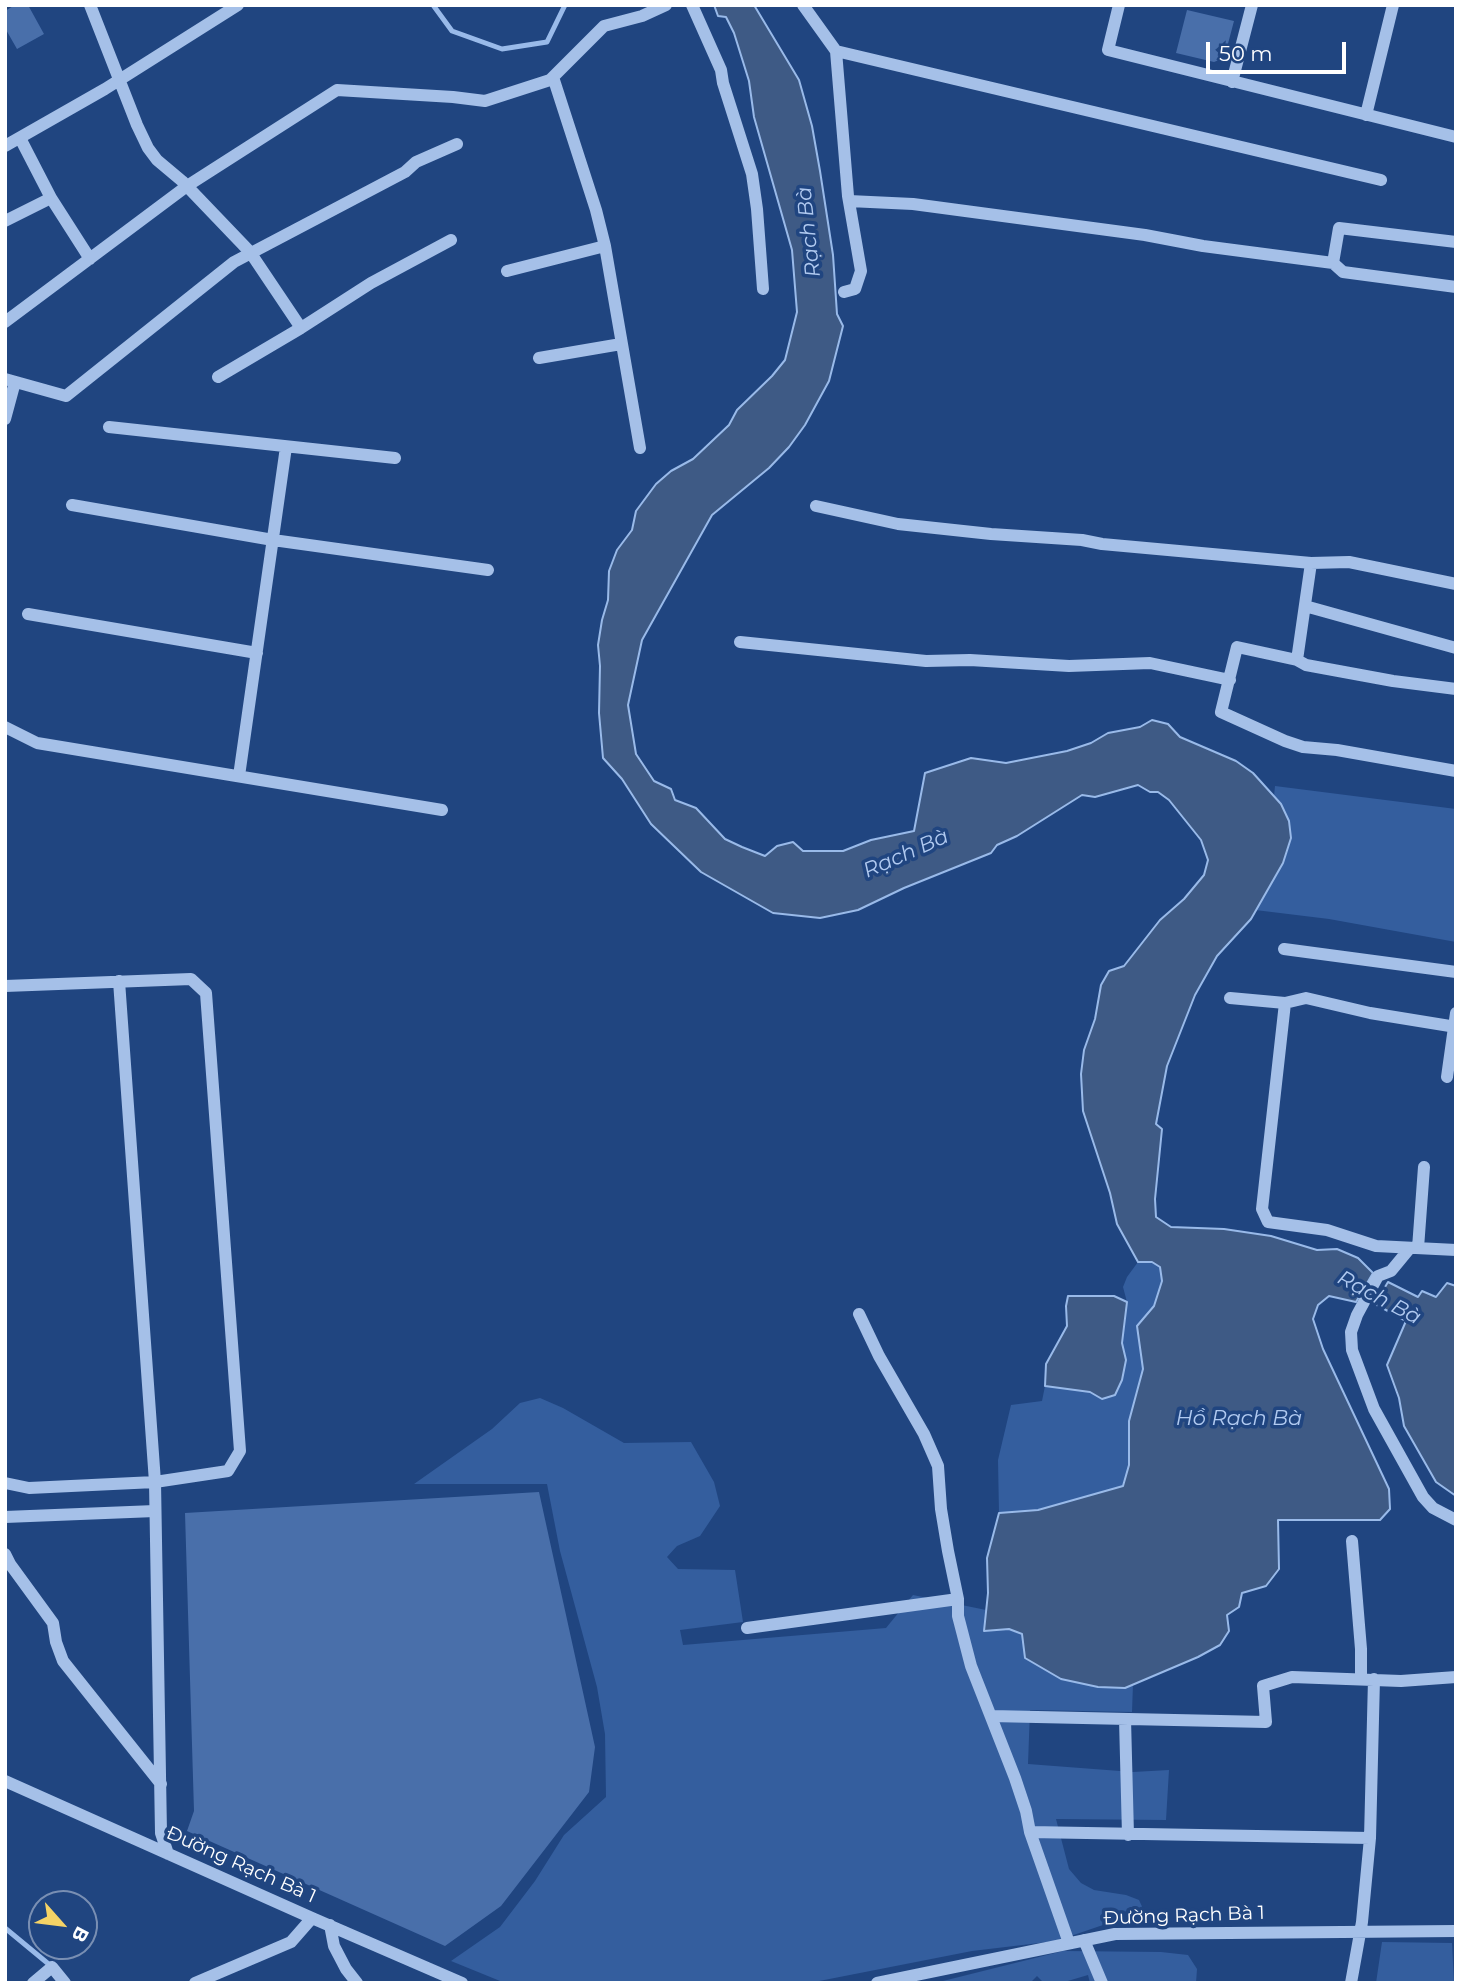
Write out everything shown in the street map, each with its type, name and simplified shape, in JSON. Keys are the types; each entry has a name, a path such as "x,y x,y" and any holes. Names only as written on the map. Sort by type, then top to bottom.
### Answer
{"street":[{"path":"90,5 148,148 250,252 301,328"},
{"path":"5,146 239,5"},
{"path":"5,322 187,186 337,90 485,101 550,80 604,26 642,16 666,5"},
{"path":"692,5 721,70 731,110 750,165 757,209 763,289"},
{"path":"803,5 836,51 849,201 861,271 855,289 844,292"},
{"path":"1119,5 1108,50 1456,137"},
{"path":"1232,82 1252,5"},
{"path":"1366,115 1392,5"},
{"path":"836,51 1381,180"},
{"path":"553,77 605,246 640,448"},
{"path":"20,138 51,198 90,259"},
{"path":"5,419 10,380 66,396 234,262 405,172 416,162 457,144"},
{"path":"5,221 51,198"},
{"path":"849,201 913,204 1145,235 1203,246 1333,263 1343,272 1456,287"},
{"path":"1333,263 1339,228 1456,242"},
{"path":"218,377 371,283 451,240"},
{"path":"507,271 605,246"},
{"path":"538,358 621,344"},
{"path":"109,427 395,458"},
{"path":"239,776 286,447"},
{"path":"72,505 273,540 488,570"},
{"path":"816,506 919,527 1311,563 1349,562 1456,584"},
{"path":"1297,660 1311,563"},
{"path":"1305,606 1456,648"},
{"path":"28,614 257,653"},
{"path":"740,642 926,661 970,660 1069,666 1150,663 1230,680"},
{"path":"1456,688 1393,681 1306,665 1297,660 1237,647 1221,712 1303,747 1337,750 1456,771"},
{"path":"5,727 37,743 442,810"},
{"path":"1283,949 1456,972"},
{"path":"5,986 191,979 206,993 240,1451 228,1471 155,1482 29,1488 5,1483"},
{"path":"119,981 155,1482 161,1833 168,1854"},
{"path":"1230,998 1285,1003 1306,998 1370,1013 1454,1027"},
{"path":"1285,1003 1262,1209 1268,1222 1327,1230 1376,1246 1456,1250"},
{"path":"1447,1077 1456,1013"},
{"path":"1424,1167 1414,1248 1391,1271 1378,1276 1361,1306 1351,1332 1352,1350 1374,1409 1423,1497 1433,1508 1456,1520"},
{"path":"859,1314 879,1356 924,1434 938,1466 941,1509 958,1599 958,1616 971,1666 1026,1811 1030,1832 1069,1943"},
{"path":"5,1517 155,1511"},
{"path":"1351,1983 1360,1933 1370,1838 1368,1679 1352,1541"},
{"path":"7,1563 52,1623 63,1661 161,1784"},
{"path":"747,1628 958,1599"},
{"path":"991,1716 1266,1722 1263,1686 1292,1677 1401,1681 1456,1677"},
{"path":"1125,1719 1128,1835"},
{"name":"Đường Rạch Bà 1","path":"5,1780 312,1919 462,1983"},
{"path":"1030,1832 1370,1838"},
{"path":"195,1983 291,1942 312,1919"},
{"path":"330,1926 334,1946 357,1983"},
{"name":"Đường Rạch Bà 1","path":"877,1983 1115,1934 1456,1931"},
{"path":"1084,1940 1102,1983"},
{"path":"33,1983 52,1967 65,1983"}],"shaded area":[{"path":"1275,786 1456,809 1456,942 1329,919 1239,908 1271,828"},
{"path":"1138,1262 1152,1262 1160,1267 1162,1281 1154,1306 1137,1326 1143,1369 1129,1421 1129,1465 1123,1486 1038,1510 999,1513 998,1460 1011,1405 1042,1401 1045,1386 1090,1392 1102,1399 1126,1360 1122,1343 1127,1302 1123,1287"},
{"path":"540,1398 624,1443 691,1442 714,1482 720,1506 700,1536 677,1546 667,1557 678,1569 735,1570 743,1622 680,1630 683,1645 886,1628 913,1595 986,1610 984,1631 1009,1629 1125,1688 1133,1684 1132,1712 1030,1710 1028,1764 1133,1772 1169,1770 1166,1820 1056,1819 1069,1869 1081,1883 1094,1890 1139,1900 1144,1911 1056,1941 972,1951 809,1983 505,1983 451,1961 500,1927 535,1881 564,1835 606,1797 605,1734 597,1687 560,1551 547,1484 414,1484 492,1429 520,1403"},
{"path":"1382,1942 1452,1943 1454,1983 1376,1983"},
{"path":"1063,1951 1161,1952 1188,1955 1197,1969 1196,1983 1090,1983 1088,1975 1061,1983 1044,1983 1037,1976 1030,1983 935,1983"}],"water":[{"name":"Hồ Rạch Bà","path":"714,5 754,5 799,80 812,126 833,255 837,314 843,326 829,381 805,425 769,468 712,515 642,640 628,705 636,754 654,781 671,789 675,800 696,808 725,839 765,856 777,846 793,842 803,851 843,851 871,840 914,831 925,773 971,758 1006,763 1067,751 1091,743 1108,733 1140,727 1152,720 1168,724 1180,737 1236,761 1253,773 1281,804 1289,821 1291,838 1283,863 1251,919 1217,956 1195,995 1167,1066 1156,1124 1162,1129 1155,1199 1156,1217 1171,1227 1224,1229 1271,1236 1317,1250 1337,1249 1358,1258 1373,1273 1356,1302 1329,1296 1318,1305 1313,1319 1323,1349 1389,1489 1390,1509 1380,1520 1278,1520 1279,1569 1266,1586 1242,1593 1239,1607 1227,1615 1229,1631 1220,1645 1125,1688 1098,1687 1061,1679 1025,1658 1022,1634 1009,1629 984,1631 988,1593 987,1558 999,1513 1038,1510 1123,1486 1129,1465 1129,1421 1143,1369 1137,1326 1154,1306 1162,1281 1160,1267 1152,1262 1138,1262 1117,1224 1110,1193 1083,1111 1081,1074 1084,1050 1095,1019 1101,985 1109,971 1124,966 1160,920 1184,899 1204,875 1208,860 1201,840 1169,800 1158,792 1150,792 1138,785 1095,797 1082,795 1017,836 997,845 991,853 904,888 858,910 820,918 773,913 701,872 651,824 622,779 603,758 598,645 608,600 609,571 617,550 632,530 636,511 656,484 671,471 693,459 729,425 737,410 785,360 797,312 792,250 754,117 749,81 734,33 726,17 718,16"},
{"path":"1388,1282 1418,1297 1422,1291 1436,1297 1447,1283 1456,1286 1456,1496 1436,1482 1404,1426 1399,1398 1387,1365 1406,1321 1375,1304"},
{"path":"1068,1296 1114,1296 1127,1302 1122,1343 1126,1360 1122,1380 1115,1395 1102,1399 1090,1392 1045,1386 1046,1364 1067,1326"}],"building":[{"path":"15,5 28,5 44,34 17,49 5,28 5,11"},
{"path":"1187,10 1234,21 1225,55 1219,60 1214,62 1176,53"},
{"path":"539,1492 595,1747 589,1792 501,1906 445,1946 187,1831 194,1811 185,1513"}],"waterway":[{"name":"Rạch Bà","path":"433,5 452,31 502,49 547,42 565,5"},
{"path":"5,1928 51,1966"}]}
